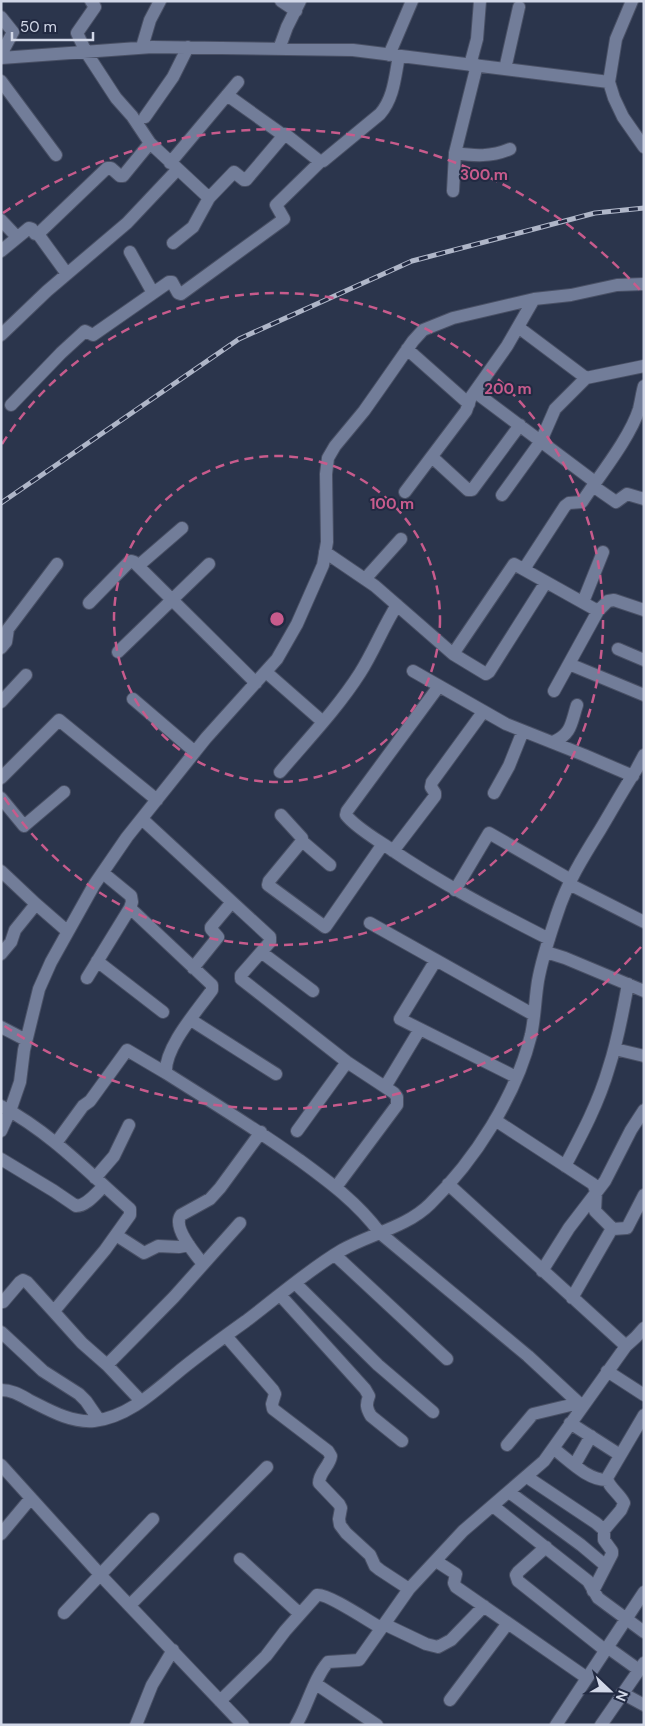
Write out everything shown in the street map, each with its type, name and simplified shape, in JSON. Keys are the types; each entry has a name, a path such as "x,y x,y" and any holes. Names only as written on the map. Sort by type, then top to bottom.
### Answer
{"street":[{"path":"92,1 95,7 77,33 86,52 116,98 132,116 150,143 209,198"},
{"path":"142,47 150,20 160,1"},
{"path":"279,49 298,6 281,1"},
{"path":"11,405 84,331 93,335 171,281 178,293 181,294 284,219 276,205 320,162 380,114 386,107 390,99 394,55 412,1"},
{"path":"453,191 455,153 474,65 480,1"},
{"path":"632,1 616,39 609,82 623,117 644,147"},
{"path":"505,69 519,7"},
{"path":"1,17 13,32 4,48 2,58 142,47 353,50 609,82"},
{"path":"145,117 173,77 188,47"},
{"path":"1,81 56,155"},
{"path":"1,335 67,274 127,223 174,167 238,82"},
{"path":"227,95 283,135 287,134 320,162"},
{"path":"174,243 193,227 209,198 234,172 246,180 283,135"},
{"path":"38,234 107,168 111,168 120,176 123,176 150,143"},
{"path":"455,153 487,156 510,149"},
{"path":"1,220 16,237"},
{"path":"1,251 16,237 30,228 35,234 38,234 67,274"},
{"path":"130,252 154,293"},
{"path":"1,1131 6,1109 20,1082 26,1040 39,989 50,962 103,872 142,819 195,752 277,659 297,624 323,565 327,542 326,474 328,458 335,446 364,411 413,340 423,330 453,318 534,299 572,295 617,286 644,284"},
{"path":"405,492 466,411 471,397 518,327 534,299"},
{"path":"518,327 586,378"},
{"path":"407,349 469,404"},
{"path":"502,495 541,441 555,409 586,378 644,366"},
{"path":"524,569 565,506 569,503 582,502 594,484 633,423 644,386"},
{"path":"475,392 541,441 616,502 627,494 644,499"},
{"path":"432,457 468,490 472,490 520,425"},
{"path":"138,566 182,528"},
{"path":"365,579 401,539"},
{"path":"325,552 365,579 453,654 484,674 489,672 546,582"},
{"path":"583,602 603,552"},
{"path":"89,603 129,562 134,562 256,683"},
{"path":"1,648 6,642 8,629 57,564"},
{"path":"118,652 208,564"},
{"path":"453,654 512,564 516,564 598,611"},
{"path":"554,691 598,611 608,601 614,600 644,610"},
{"path":"280,772 323,722 359,674 374,650 397,605"},
{"path":"618,649 644,660"},
{"path":"569,664 603,680 644,695"},
{"path":"413,671 483,712 523,731 633,776"},
{"path":"266,672 323,722"},
{"path":"1,702 26,675"},
{"path":"439,686 346,813 347,817 388,848 455,890 550,939"},
{"path":"133,699 195,752"},
{"path":"553,742 568,733 577,705"},
{"path":"302,841 269,881 268,885 324,927 388,848 435,796 436,793 431,787 432,782 483,712"},
{"path":"1,778 59,720 157,800"},
{"path":"494,793 509,766 523,731"},
{"path":"1,1390 17,1393 48,1410 80,1421 99,1420 122,1413 141,1401 295,1283 335,1255 417,1214 429,1206 463,1168 495,1120 516,1077 530,1036 538,980 557,914 570,882 644,755"},
{"path":"1,798 24,826 64,792"},
{"path":"281,815 302,838 302,841 330,865"},
{"path":"142,819 270,937 270,942 241,975 241,979 347,1062 397,1097 397,1105 336,1187"},
{"path":"455,890 489,833 570,882 644,922"},
{"path":"1,871 68,931"},
{"path":"87,978 132,902 131,896 103,872"},
{"path":"193,968 218,937 211,927 232,902"},
{"path":"1,954 11,942 15,930 36,904"},
{"path":"130,908 213,988 177,1039 166,1064 166,1073"},
{"path":"370,923 534,1015"},
{"path":"261,952 313,991"},
{"path":"546,952 644,991"},
{"path":"436,960 400,1018 516,1077"},
{"path":"98,961 162,1012"},
{"path":"565,1166 583,1132 600,1093 615,1049 628,984"},
{"path":"191,1020 276,1074"},
{"path":"1,1027 26,1040"},
{"path":"385,1087 420,1029"},
{"path":"615,1049 644,1056"},
{"path":"56,1143 128,1050 261,1132 336,1187 368,1217 380,1233 528,1356 580,1405"},
{"path":"297,1131 347,1062"},
{"path":"6,1109 32,1124 56,1143 131,1212 116,1235 54,1311"},
{"path":"542,1271 569,1228 605,1181 631,1130 644,1110"},
{"path":"495,1120 592,1184 596,1191 595,1211 613,1229 627,1228 644,1195"},
{"path":"1,1160 54,1190 76,1206 80,1206 86,1203 99,1182 130,1125"},
{"path":"203,1264 189,1245 178,1223 178,1218 181,1214 210,1199 261,1132"},
{"path":"448,1184 626,1346"},
{"path":"107,1365 240,1223"},
{"path":"572,1298 613,1229"},
{"path":"116,1235 144,1253 158,1246 189,1245"},
{"path":"335,1255 447,1359"},
{"path":"2,1302 20,1282 23,1280 27,1282 82,1342 141,1401"},
{"path":"295,1283 378,1365 433,1412"},
{"path":"280,1295 365,1389 368,1396 367,1410 371,1416 402,1440"},
{"path":"296,1725 328,1662 359,1660 409,1590 463,1531 544,1461 554,1449 580,1405 626,1346 643,1330"},
{"path":"1,1332 37,1367 79,1394 99,1420"},
{"path":"226,1336 273,1390 275,1394 272,1404 273,1409 328,1451 331,1456 319,1478 319,1483 341,1508 340,1526 370,1554 375,1566 409,1590"},
{"path":"607,1372 644,1395"},
{"path":"507,1445 532,1414 580,1405"},
{"path":"607,1480 644,1415"},
{"path":"570,1423 620,1455"},
{"path":"575,1464 591,1436"},
{"path":"554,1449 593,1477 607,1480 624,1503 621,1510 604,1530 604,1540 612,1550 612,1554 593,1591"},
{"path":"1,1466 242,1725"},
{"path":"130,1605 267,1467"},
{"path":"527,1477 604,1530"},
{"path":"509,1492 587,1549 606,1566"},
{"path":"1,1534 31,1498"},
{"path":"493,1506 588,1581 598,1598 644,1632"},
{"path":"64,1613 153,1519"},
{"path":"546,1547 518,1572 516,1578 606,1649 641,1670 622,1693 601,1725"},
{"path":"240,1558 300,1614"},
{"path":"436,1561 456,1574 454,1582 456,1587 587,1678"},
{"path":"556,1725 644,1592"},
{"path":"220,1701 266,1656 313,1597 321,1594 382,1626 438,1647 451,1640 484,1606"},
{"path":"450,1700 508,1623"},
{"path":"136,1725 152,1685 173,1650"},
{"path":"316,1684 377,1725"},
{"path":"622,1693 644,1705"}],"railway":[{"path":"1,503 239,339 412,261 595,213 644,208"}]}
